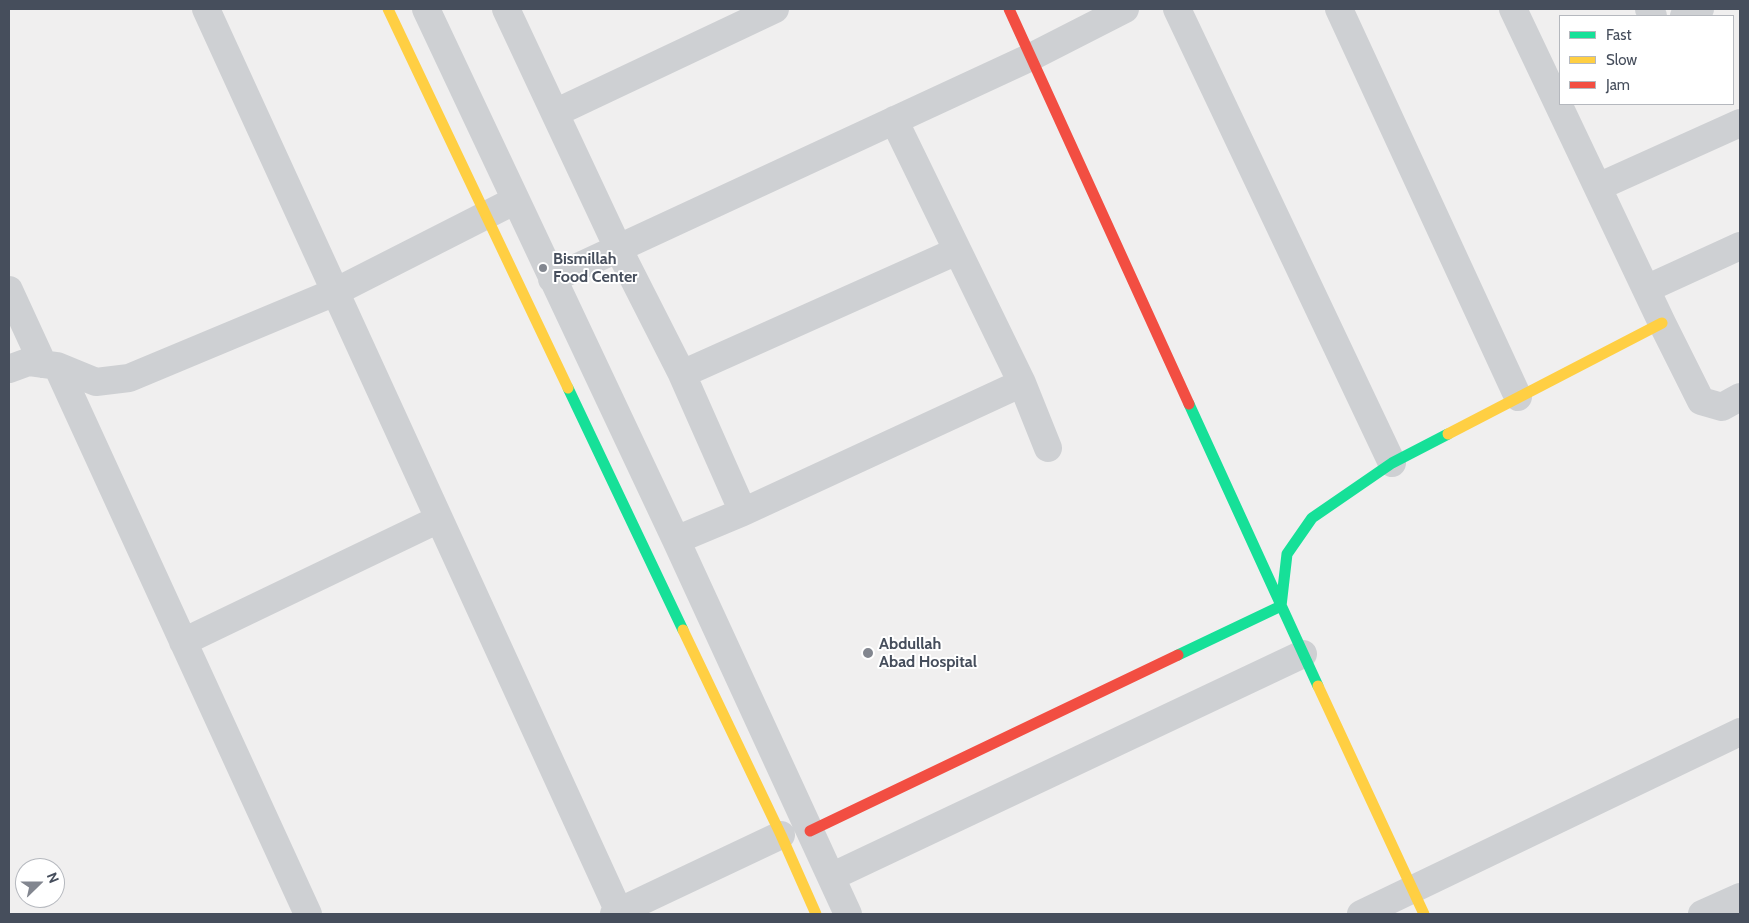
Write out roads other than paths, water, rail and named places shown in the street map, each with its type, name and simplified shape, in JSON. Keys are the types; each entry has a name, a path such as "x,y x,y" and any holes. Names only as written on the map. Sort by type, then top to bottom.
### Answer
{"street":[{"path":"206,9 617,913 781,835"},
{"path":"388,9 781,835 816,914"},
{"path":"426,9 676,540 848,914"},
{"path":"506,9 618,248 682,374 743,512"},
{"path":"555,113 775,9"},
{"path":"1009,9 1303,654 1424,914"},
{"path":"552,278 1031,57 1125,9"},
{"path":"1177,9 1392,463"},
{"path":"1339,9 1518,397"},
{"path":"1513,9 1554,78 1559,90"},
{"path":"1686,15 1700,9"},
{"path":"1565,105 1598,187 1701,401 1722,407 1740,397"},
{"path":"894,120 1022,383 1048,448"},
{"path":"1598,187 1740,123"},
{"path":"9,369 28,362 50,365 96,382 129,378 335,292 516,200"},
{"path":"1646,289 1740,246"},
{"path":"682,374 957,250"},
{"path":"9,290 50,365 183,642 308,914"},
{"path":"1281,606 1286,554 1312,518 1392,463 1662,322"},
{"path":"676,540 743,512 1022,383"},
{"path":"183,642 439,519"},
{"path":"810,831 1281,606"},
{"path":"830,877 1303,654"},
{"path":"1360,914 1740,732"},
{"path":"1702,914 1740,897"}],"place":[{"name":"Bismillah Food Center","path":"543,268"},
{"name":"Abdullah Abad Hospital","path":"868,653"}]}
